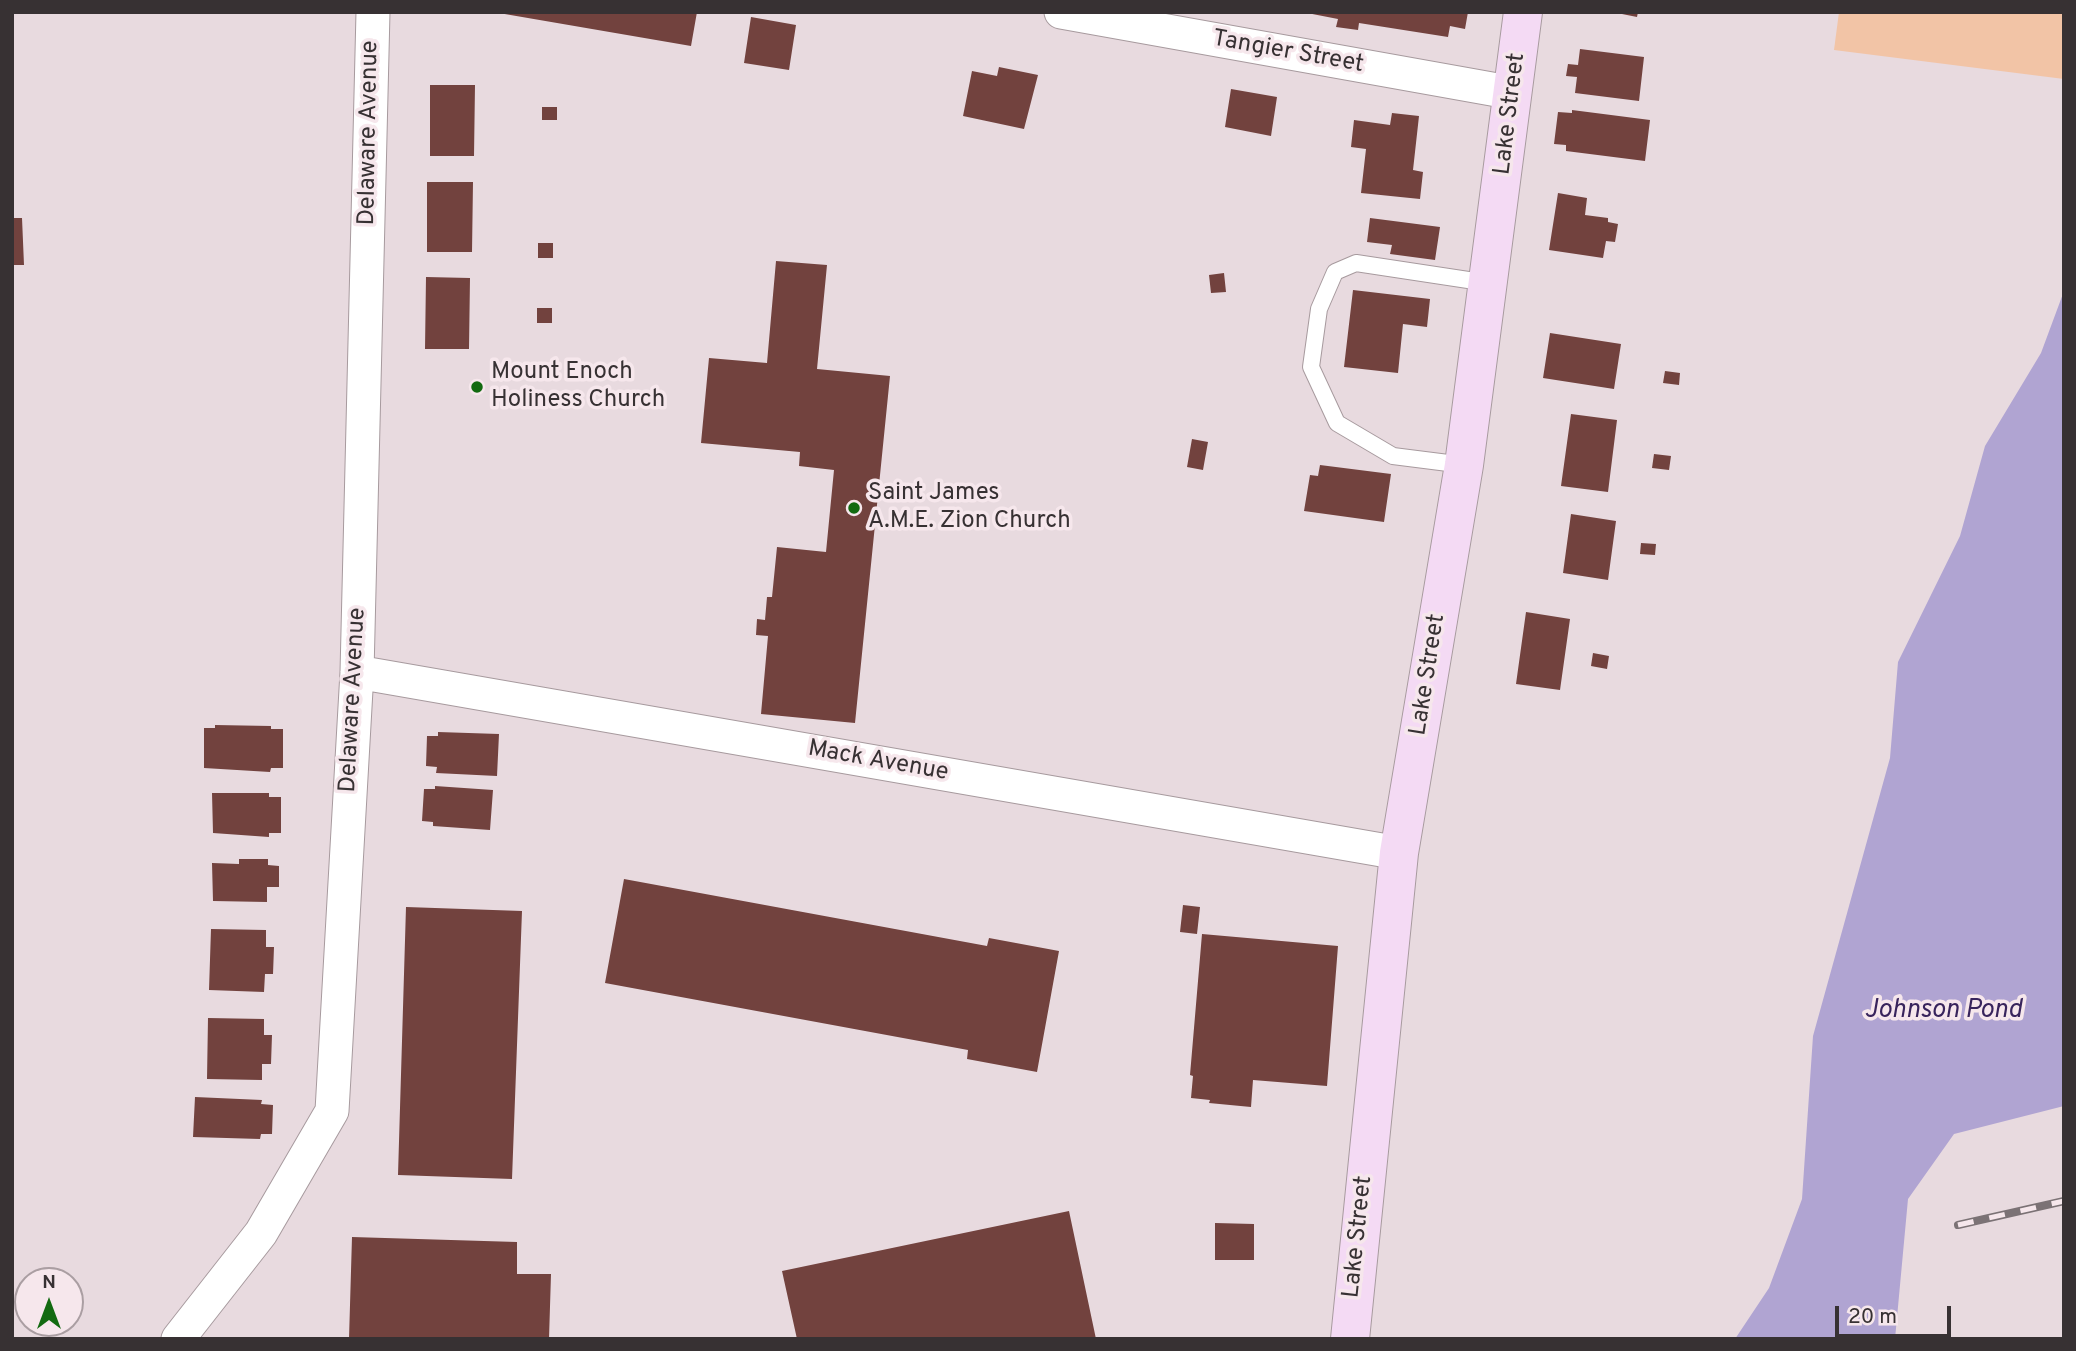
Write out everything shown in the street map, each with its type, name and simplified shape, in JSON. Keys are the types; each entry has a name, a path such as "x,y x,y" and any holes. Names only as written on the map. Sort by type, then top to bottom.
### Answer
{"street":[{"name":"Delaware Avenue","path":"178,1339 261,1233 332,1111 357,672 373,12"},
{"name":"Tangier Street","path":"1061,12 1514,93"},
{"name":"Lake Street","path":"1350,1339 1399,853 1464,465 1523,12"},
{"name":"Mack Avenue","path":"357,672 1399,853"}],"lane":[{"path":"1464,465 1393,456 1337,423 1311,367 1319,309 1335,272 1356,263 1488,283"}],"shaded area":[{"path":"1839,12 2064,12 2064,79 1834,50"}],"water":[{"name":"Johnson Pond","path":"2064,291 2064,1106 1954,1134 1908,1199 1895,1339 1735,1339 1769,1288 1802,1199 1813,1036 1890,758 1898,662 1960,536 1985,446 2041,353"}],"building":[{"path":"493,12 697,12 691,46"},
{"path":"1302,12 1468,12 1465,29 1450,26 1448,37 1359,23 1358,30 1336,27 1338,19"},
{"path":"1612,12 1638,12 1637,17"},
{"path":"751,17 796,25 789,70 744,63"},
{"path":"1580,49 1644,57 1639,101 1575,93 1577,77 1566,76 1568,64 1578,65"},
{"path":"999,67 1038,75 1024,129 963,116 972,71 997,76"},
{"path":"430,85 475,85 474,156 430,156"},
{"path":"1231,89 1277,97 1271,136 1225,127"},
{"path":"542,107 557,107 557,120 542,120"},
{"path":"1572,110 1650,120 1645,161 1566,151 1566,145 1554,144 1558,112 1572,113"},
{"path":"1392,113 1419,116 1413,170 1423,172 1420,199 1361,193 1366,149 1351,147 1354,120 1390,125"},
{"path":"427,182 473,182 472,252 427,252"},
{"path":"1558,193 1587,198 1585,215 1608,218 1608,222 1618,224 1615,242 1606,241 1603,258 1549,250"},
{"path":"12,218 22,218 24,265 12,265"},
{"path":"1370,218 1440,227 1435,260 1390,254 1392,245 1367,242"},
{"path":"538,243 553,243 553,258 538,258"},
{"name":"Saint James A.M.E. Zion Church","path":"776,261 827,265 817,369 890,376 855,723 761,714 768,636 756,635 757,619 765,620 767,597 772,597 777,547 826,552 834,470 799,466 800,452 701,443 709,358 767,363"},
{"path":"1224,273 1226,292 1211,293 1209,275"},
{"path":"426,277 470,278 469,349 425,349"},
{"path":"1353,290 1430,299 1427,327 1403,324 1398,373 1344,367"},
{"path":"537,308 552,308 552,323 537,323"},
{"path":"1550,333 1621,344 1614,389 1543,378"},
{"path":"1665,371 1680,373 1679,385 1663,383"},
{"path":"1571,414 1617,420 1608,492 1561,486"},
{"path":"1192,439 1208,442 1203,470 1187,467"},
{"path":"1654,454 1671,456 1669,470 1652,468"},
{"path":"1320,465 1391,474 1384,522 1304,511 1310,475 1318,476"},
{"path":"1571,514 1616,521 1608,580 1563,573"},
{"path":"1641,543 1656,544 1655,555 1640,554"},
{"path":"1526,612 1570,619 1560,690 1516,684"},
{"path":"1593,653 1609,656 1607,669 1591,666"},
{"path":"215,725 271,726 271,729 283,729 283,768 271,768 270,772 204,768 204,728 215,728"},
{"path":"438,732 499,734 497,776 436,773 437,767 426,766 427,736 438,736"},
{"path":"435,786 493,790 490,830 433,826 433,822 422,821 424,789 435,789"},
{"path":"212,793 269,793 269,797 281,797 281,833 269,833 269,837 213,833"},
{"path":"239,859 268,859 268,865 279,866 279,887 267,887 267,902 213,901 212,863 239,864"},
{"path":"624,879 987,946 989,938 1059,951 1037,1072 967,1059 968,1050 605,983"},
{"path":"1183,905 1200,907 1197,934 1180,932"},
{"path":"406,907 522,911 512,1179 398,1175"},
{"path":"211,929 266,930 266,947 274,947 273,974 265,974 264,992 209,990"},
{"path":"1202,934 1338,946 1327,1086 1253,1080 1251,1107 1209,1103 1210,1100 1191,1098 1193,1076 1190,1075"},
{"path":"208,1018 264,1019 264,1035 272,1035 271,1064 262,1064 262,1080 207,1079"},
{"path":"195,1097 262,1100 261,1104 273,1105 272,1134 261,1134 260,1139 193,1137"},
{"path":"1069,1211 1096,1339 797,1339 782,1271"},
{"path":"1215,1223 1254,1224 1254,1260 1215,1260"},
{"path":"352,1237 517,1242 517,1274 551,1274 549,1339 349,1339"}],"railway":[{"path":"1958,1225 2064,1201"}],"place":[{"name":"Mount Enoch Holiness Church","path":"477,387"},
{"name":"Saint James A.M.E. Zion Church","path":"854,508"}]}
